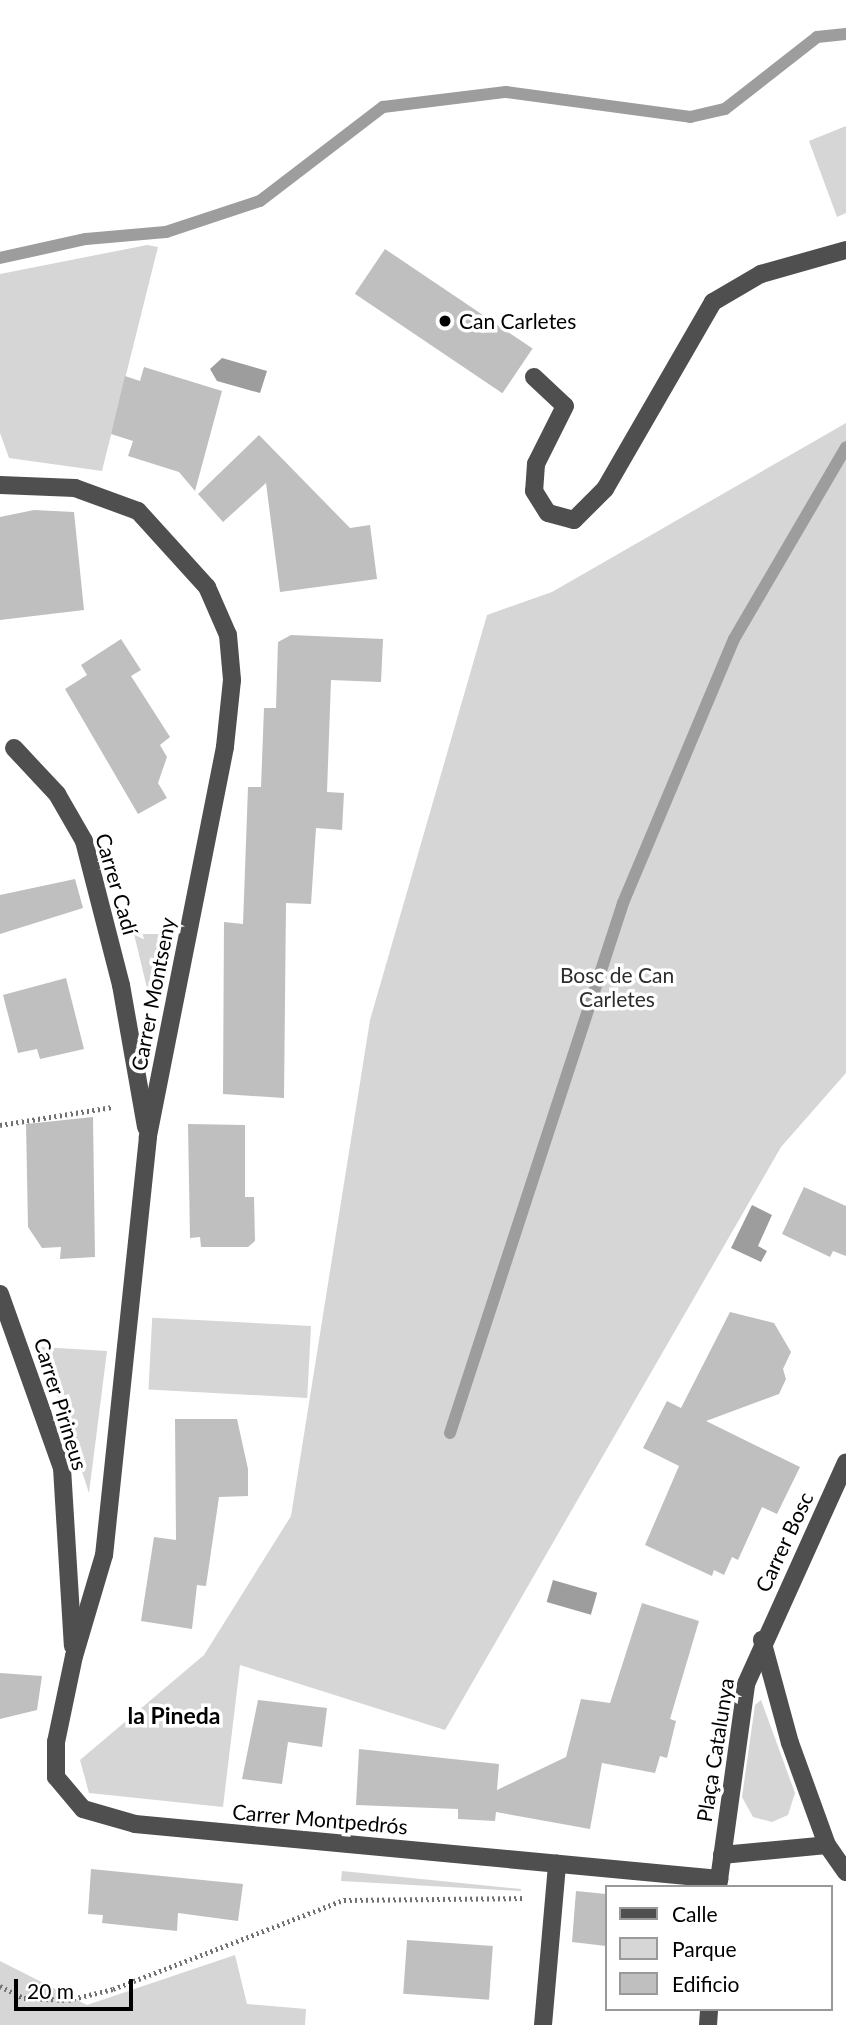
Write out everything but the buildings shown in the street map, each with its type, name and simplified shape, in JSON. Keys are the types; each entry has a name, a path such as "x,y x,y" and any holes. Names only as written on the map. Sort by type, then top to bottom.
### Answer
{"street":[{"path":"534,377 565,406 536,464 534,491 548,513 574,520 605,489 713,302 761,274 846,250"},
{"name":"Carrer Montseny","path":"0,485 75,488 138,511 207,587 228,635 232,680 225,747 148,1137 104,1555 74,1656"},
{"name":"Carrer Cadí","path":"14,748 57,794 84,841 121,985 148,1137"},
{"name":"Carrer Pirineus","path":"0,1294 62,1468 74,1656"},
{"name":"Carrer Bosc","path":"762,1640 846,1463"},
{"path":"762,1640 790,1743 827,1845 846,1872"},
{"name":"Plaça Catalunya","path":"718,1883 746,1684 762,1640"},
{"name":"Carrer Montpedrós","path":"74,1656 56,1742 56,1777 83,1809 135,1824 557,1864 718,1883"},
{"path":"722,1855 827,1845"},
{"path":"543,2025 557,1864"}],"path":[{"path":"0,1125 124,1106"},
{"path":"0,1986 24,1998 68,2000 113,1989 344,1900 554,1899"}],"green space":[{"path":"846,126 846,213 837,217 809,141"},
{"path":"147,245 158,247 102,471 9,458 0,433 0,274"},
{"name":"Bosc de Can Carletes","path":"846,423 846,1073 781,1147 445,1730 240,1665 223,1807 89,1793 80,1760 204,1655 291,1516 370,1020 487,615 552,592"},
{"path":"134,934 165,934 152,1009"},
{"path":"152,1318 311,1326 307,1398 148,1390"},
{"path":"41,1347 107,1351 89,1493"},
{"path":"761,1700 795,1793 788,1815 772,1822 753,1817 742,1797 755,1705"},
{"path":"342,1871 521,1889 521,1891 341,1881"},
{"path":"235,1955 247,2004 306,2009 305,2025 0,2025 0,1961 87,2005"}],"shaded area":[{"path":"222,358 267,371 260,393 217,381 210,369"},
{"path":"752,1205 772,1215 758,1246 767,1251 761,1262 731,1248"},
{"path":"553,1580 597,1593 591,1615 547,1602"}],"waterway":[{"path":"0,258 86,239 166,232 260,201 383,107 506,92 690,117 725,109 817,37 846,34"},
{"path":"450,1433 623,903 734,639 846,447"}],"place":[{"name":"Can Carletes","path":"445,321"}],"district":[{"name":"la Pineda","path":"174,1715"}]}
